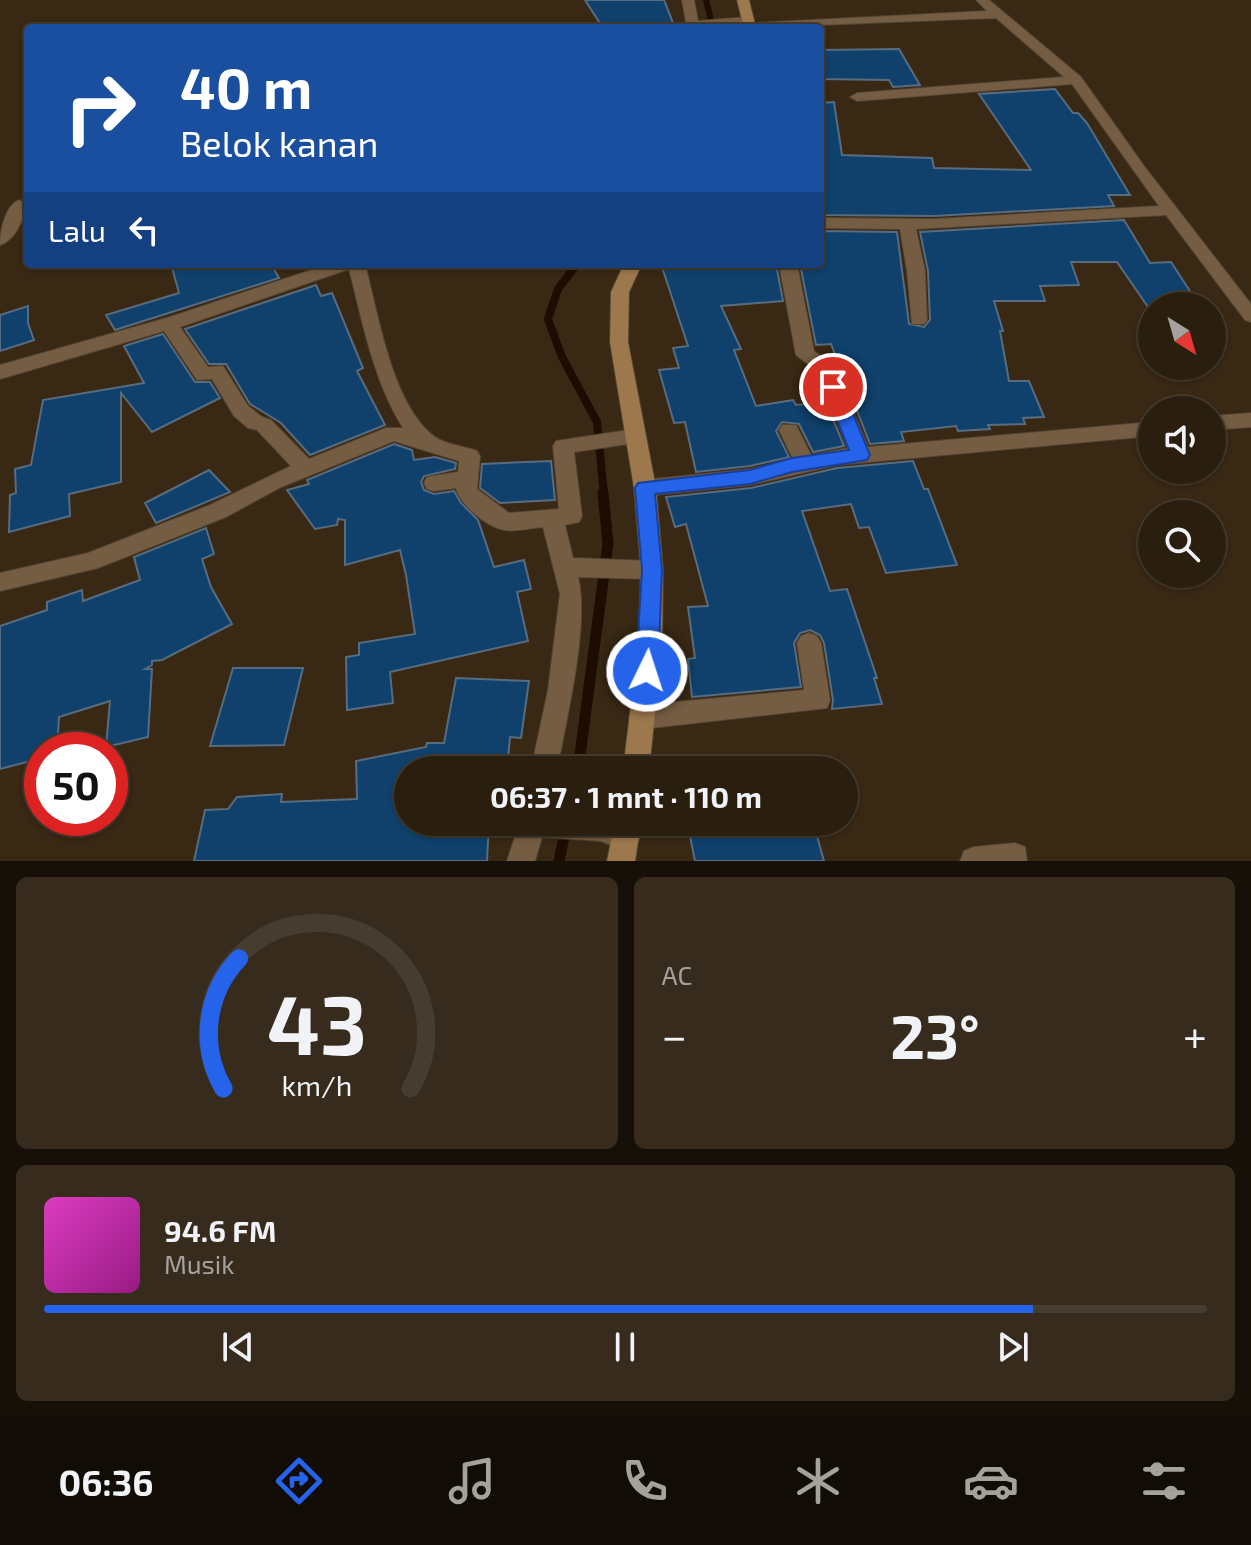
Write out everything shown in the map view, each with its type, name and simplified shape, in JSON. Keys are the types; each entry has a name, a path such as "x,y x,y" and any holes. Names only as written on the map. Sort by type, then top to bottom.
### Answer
{"main road":[{"path":"743,0 749,24"},
{"path":"631,268 620,292 619,342 626,438 645,488 644,570 650,648 638,756"}],"street":[{"path":"688,0 694,24"},
{"path":"982,0 1076,80 1251,316"},
{"path":"772,24 999,14"},
{"path":"714,24 744,24"},
{"path":"857,97 1076,80"},
{"path":"0,240 11,227 19,205"},
{"path":"824,223 907,224 1079,218 1172,210"},
{"path":"907,224 916,271 918,320"},
{"path":"0,372 169,323 334,268"},
{"path":"357,268 391,388 403,416 427,441"},
{"path":"789,268 805,355 817,360 820,388 833,387 839,397 861,455"},
{"path":"169,323 180,344 204,375 216,371 241,410 255,424 264,425 305,468"},
{"path":"1226,422 1251,420"},
{"path":"789,430 805,463"},
{"path":"645,488 750,477 805,463 861,455 1138,430"},
{"path":"0,582 90,562 218,511 305,468 393,433 470,456 466,491 482,507 506,522 571,516 563,446 626,438"},
{"path":"434,483 467,479"},
{"path":"547,756 560,690 575,568 552,518"},
{"path":"575,568 644,570"},
{"path":"642,717 818,700 809,643"},
{"path":"521,861 532,836"},
{"path":"974,861 1015,857"}],"building":[{"path":"585,0 664,0 673,24 600,24"},
{"path":"899,49 920,85 893,87 889,80 824,79 824,50"},
{"path":"1055,89 1073,113 1078,113 1087,123 1130,195 1108,195 1114,206 934,216 824,215 824,103 834,102 842,155 932,158 934,168 1031,170 979,94"},
{"path":"1124,220 1150,263 1171,262 1191,292 1138,292 1117,262 1071,262 1079,285 1040,286 1045,301 994,301 1003,331 1000,331 1009,381 1029,381 1044,417 1023,418 1025,424 988,425 990,429 958,431 956,426 901,432 904,441 870,444 831,344 816,345 801,268 824,268 824,231 897,232 909,324 924,327 930,320 928,271 920,232"},
{"path":"172,268 273,268 279,278 115,330 106,315 179,293"},
{"path":"662,268 777,268 783,301 721,306 741,349 734,350 756,406 793,400 796,405 826,402 844,446 813,452 799,424 782,422 776,431 789,457 750,466 696,472 685,422 674,423 659,370 679,368 673,348 688,346"},
{"path":"316,285 321,296 332,293 363,368 357,371 385,425 310,455 281,423 250,404 226,364 209,364 185,329"},
{"path":"28,306 28,323 34,340 0,351 0,315"},
{"path":"163,334 195,382 210,382 220,398 152,432 121,393 121,482 69,494 70,516 9,532 10,495 16,493 15,469 31,465 43,400 144,383 124,346"},
{"path":"394,444 412,450 414,460 435,457 456,463 455,469 424,476 421,482 424,490 434,494 454,491 478,520 494,567 524,560 531,589 517,592 528,641 390,672 393,703 347,710 346,657 359,655 359,643 415,634 400,550 345,565 345,520 338,519 337,525 315,529 287,490 309,484 307,480"},
{"path":"551,461 555,500 500,503 480,488 482,464"},
{"path":"913,461 924,489 928,489 957,565 886,573 869,527 859,528 851,504 802,511 830,591 847,589 877,678 874,678 882,704 832,709 824,643 820,635 810,630 800,633 794,643 801,687 692,697 688,659 695,658 688,607 708,606 686,524 675,527 666,497 751,488 837,468"},
{"path":"209,470 230,492 156,523 145,503"},
{"path":"206,528 214,554 202,559 211,587 232,624 162,660 152,661 152,665 145,669 152,669 148,737 128,742 128,732 107,732 110,701 59,717 58,732 24,732 24,763 0,769 0,626 47,610 47,602 82,590 83,601 140,580 134,557"},
{"path":"233,668 303,668 284,745 210,746"},
{"path":"456,678 529,681 521,738 510,737 508,756 394,756 394,836 488,836 487,861 194,861 205,810 228,809 237,797 282,794 281,802 357,799 356,761 426,747 427,743 444,743"},
{"path":"690,836 817,836 824,861 695,861"}],"waterway":[{"path":"706,0 712,24"},
{"path":"574,268 558,289 548,319 562,357 597,422 604,495"},
{"path":"580,756 608,544 603,493"},
{"path":"559,861 564,836"}],"route":[{"path":"647,671 652,570 645,488 750,477 792,465 861,455 833,387"}]}
